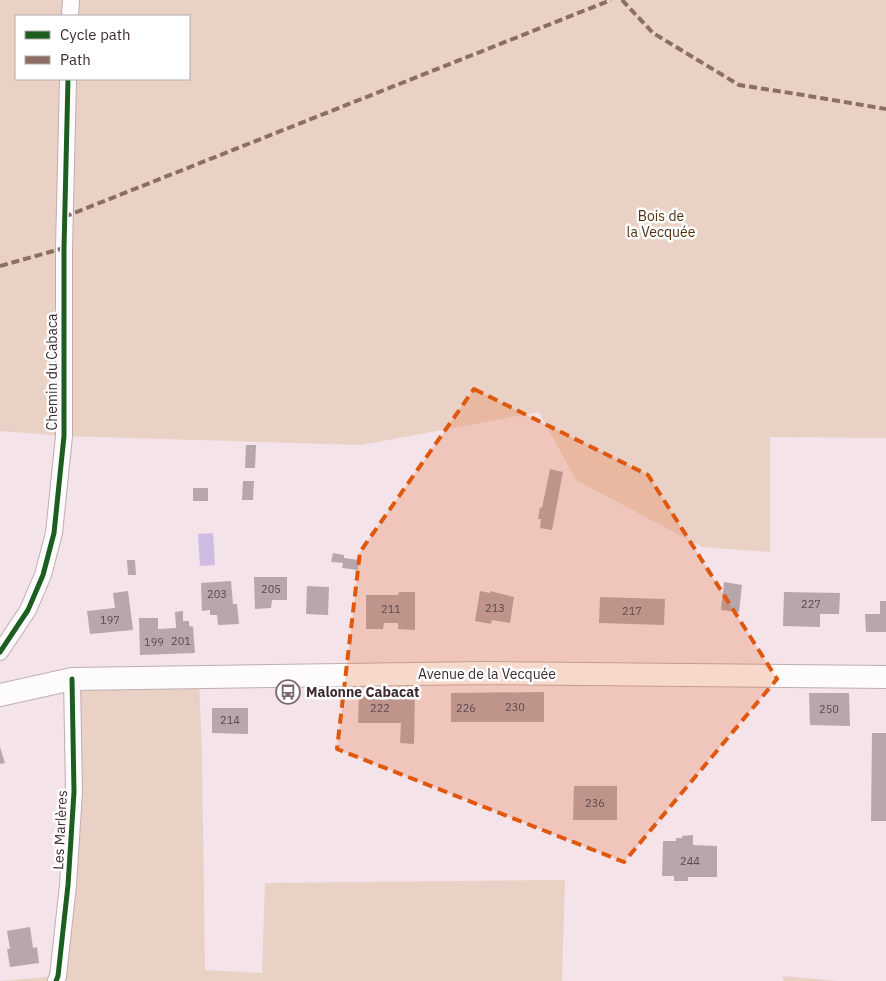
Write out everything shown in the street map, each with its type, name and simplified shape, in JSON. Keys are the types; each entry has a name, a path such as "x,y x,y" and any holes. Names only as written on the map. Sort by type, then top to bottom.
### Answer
{"main road":[{"name":"Avenue de la Vecquée","path":"0,695 72,679 484,673 886,677"}],"street":[{"path":"70,15 71,0"},
{"name":"Chemin du Cabaca","path":"0,652 28,610 43,575 54,533 64,436 64,248 68,80"},
{"name":"Les Marlères","path":"56,981 68,885 74,792 72,679"}],"highlighted area":[{"path":"474,389 648,475 777,679 624,862 337,749 360,552"}],"green space":[{"name":"Bois de la Vecquée","path":"0,0 886,0 886,438 770,437 770,552 702,547 576,480 539,412 361,445 64,436 0,431"},
{"path":"199,677 205,970 262,973 265,883 565,880 562,981 0,981 58,976 72,679"},
{"path":"782,976 838,981 784,981"}],"shaded area":[{"path":"213,533 215,565 200,566 198,534"}],"building":[{"path":"246,445 256,445 255,468 245,468"},
{"path":"550,469 563,472 552,530 540,528 541,519 538,519"},
{"path":"243,481 254,481 253,500 242,500"},
{"path":"193,488 208,488 208,501 193,501"},
{"path":"333,553 344,555 344,558 359,560 358,570 342,568 343,563 331,562"},
{"path":"127,560 135,560 136,575 128,575"},
{"path":"254,577 287,577 287,600 272,600 271,608 255,609"},
{"path":"231,581 233,604 237,604 239,624 218,625 217,615 210,615 210,610 202,611 201,583"},
{"path":"724,582 742,585 739,612 721,610"},
{"path":"307,586 329,587 328,615 306,614"},
{"path":"128,591 133,630 90,634 87,611 115,608 113,593"},
{"path":"480,591 490,593 490,591 514,597 510,623 492,620 491,624 475,621"},
{"path":"399,592 415,592 415,630 398,629 398,623 384,623 383,629 366,629 366,595 398,595"},
{"path":"784,592 840,593 839,614 820,614 820,627 783,626"},
{"path":"600,597 665,599 664,625 599,623"},
{"path":"880,601 886,601 886,632 866,632 865,614 880,614"},
{"path":"183,611 183,621 189,621 189,626 193,627 195,653 140,655 139,618 158,618 158,629 176,628 175,612"},
{"path":"544,692 544,722 451,722 451,693"},
{"path":"359,693 415,693 414,744 400,743 401,723 358,723"},
{"path":"809,693 849,693 850,726 810,725"},
{"path":"212,708 248,708 248,734 212,733"},
{"path":"872,733 886,733 886,821 871,821"},
{"path":"0,747 5,763 0,764"},
{"path":"574,786 617,786 617,820 573,820"},
{"path":"693,835 693,845 717,846 717,877 688,877 688,881 674,881 674,876 662,876 663,841 676,841 676,838"},
{"path":"30,927 33,948 37,947 39,963 10,967 7,931"}],"marked path":[{"path":"64,217 611,0"},
{"path":"622,0 653,33 739,85 886,109"},
{"path":"0,266 64,248"}],"cycle path":[{"path":"0,652 28,610 43,575 54,533 64,436 64,248 68,80"},
{"path":"56,981 68,885 74,792 72,679"}],"place":[{"name":"Malonne Cabacat","path":"288,692"}]}
